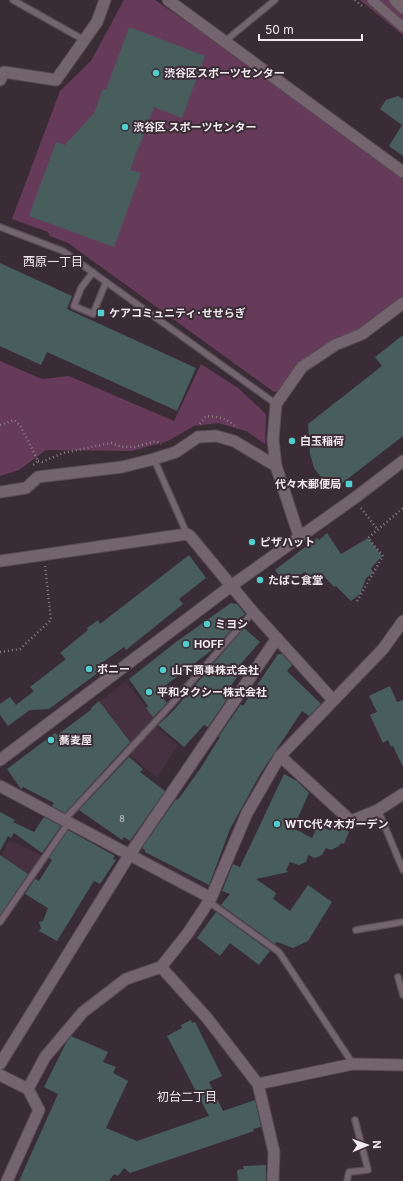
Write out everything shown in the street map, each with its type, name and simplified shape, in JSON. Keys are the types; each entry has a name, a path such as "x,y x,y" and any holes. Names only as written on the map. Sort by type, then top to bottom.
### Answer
{"street":[{"path":"0,80 4,72 56,80 97,22 105,0"},
{"path":"168,0 403,172"},
{"path":"372,0 403,27"},
{"path":"395,0 403,8"},
{"path":"299,536 276,466 273,440 276,404 302,367 336,345 362,334 403,303"},
{"path":"0,492 26,488 38,478 122,467 154,459 176,452 198,437 216,436 234,441 276,466"},
{"path":"0,760 231,586 403,461"},
{"path":"0,561 187,534 253,612 333,700"},
{"path":"28,1089 45,1057 83,1012 126,979 161,967 188,933 211,898 247,813 280,756 383,649 403,621"},
{"path":"0,1064 130,854 277,638"},
{"path":"280,756 351,821 378,810 403,794"},
{"path":"0,786 67,820 211,898"},
{"path":"161,967 207,1018 258,1084 267,1135 274,1152 274,1181"},
{"path":"258,1084 353,1064 403,1065"},
{"path":"0,1075 28,1089 39,1110 7,1181"}],"lane":[{"path":"13,0 85,40"},
{"path":"224,42 275,0"},
{"path":"0,227 63,250 276,404"},
{"path":"93,272 81,288 74,306 93,314 106,282"},
{"path":"154,459 187,534"},
{"path":"0,922 67,820 253,612"},
{"path":"378,810 403,870"},
{"path":"211,898 212,904 279,952 353,1064"},
{"path":"356,930 403,922"},
{"path":"398,977 403,995"},
{"path":"346,1181 350,1172 368,1170 354,1120"}],"path":[{"path":"0,425 14,420 20,425 38,461"},
{"path":"29,469 38,461 42,462 63,453 111,443 122,446 136,447 156,441"},
{"path":"354,498 378,530"},
{"path":"357,601 383,556 368,538 403,508"},
{"path":"0,652 20,648 51,620 44,555"}],"shaded area":[{"name":"渋谷区スポーツセンター","path":"124,0 155,0 231,52 403,179 403,298 361,330 300,362 278,391 274,392 68,243 50,236 48,232 12,219 60,91 91,61"},
{"path":"360,0 391,0 403,11 403,35"},
{"path":"0,361 42,379 69,376 174,421 201,364 238,388 266,414 265,444 246,431 218,423 194,426 168,441 132,451 46,450 19,470 0,476"},
{"path":"126,681 155,719 124,753 91,708"},
{"path":"155,726 178,745 157,778 129,754"},
{"path":"9,840 43,856 0,919 0,858"}],"building":[{"path":"129,27 205,56 182,118 154,107 130,170 141,173 114,247 29,216 56,142 65,145 94,113 103,89 106,90"},
{"path":"398,96 403,99 403,156 389,146 402,125 380,109 386,100"},
{"path":"0,263 72,296 67,309 196,368 177,411 47,352 41,365 0,346"},
{"path":"403,335 403,436 332,491 314,468 310,453 308,424 382,366 375,357"},
{"path":"327,533 341,554 368,538 382,556 371,568 373,573 366,578 360,594 351,601 336,586 334,587 322,574 314,579 305,572 285,583 275,570 317,538 319,540"},
{"path":"189,555 206,578 179,599 183,604 126,650 124,647 96,667 99,672 49,709 30,710 8,726 0,715 0,704 10,697 16,705 34,691 30,687 66,659 60,653 88,630 87,628 98,620 100,624"},
{"path":"231,603 237,604 245,614 236,621 238,622 216,647 158,691 167,703 153,717 146,708 148,706 129,679 176,642"},
{"path":"244,628 260,642 238,667 242,670 226,693 229,696 208,727 204,725 184,747 158,725 173,711"},
{"path":"278,654 282,654 292,665 287,671 321,704 309,716 302,711 259,776 230,829 209,885 145,852 142,848 176,799 177,800 180,797 200,769 220,737 219,736 241,704 243,706"},
{"path":"390,686 397,702 403,700 403,767 393,746 391,747 388,740 383,743 370,715 377,712 369,696"},
{"path":"99,701 130,742 65,813 52,806 54,803 23,787 21,789 7,769 55,733 57,735 64,730 92,709 91,708"},
{"path":"129,757 143,769 140,772 165,791 130,841 124,837 122,840 79,810"},
{"path":"284,774 297,781 309,793 293,828 312,838 318,825 329,830 334,819 341,822 349,832 344,844 341,843 339,846 331,850 326,848 322,855 315,858 308,855 306,862 299,865 290,862 286,870 288,872 256,879 276,893 273,899 290,911 308,885 332,902 308,941 293,948 277,942 275,944 221,905 230,894 222,891 233,864 240,867"},
{"path":"0,812 15,820 13,822 34,832 44,817 61,826 42,853 14,833 11,838 8,836 0,851"},
{"path":"68,830 115,856 113,859 116,860 100,884 94,881 57,941 39,931 41,928 39,922 43,921 48,908 25,894 35,879 39,881 52,860 49,858"},
{"path":"0,855 28,874 0,915"},
{"path":"216,912 270,951 259,965 230,943 220,956 197,938"},
{"path":"191,1020 192,1023 195,1022 222,1076 209,1082 223,1111 255,1100 261,1127 253,1129 254,1131 130,1173 124,1168 118,1176 114,1174 109,1181 19,1181 58,1094 44,1087 71,1036 108,1052 103,1062 116,1067 113,1073 128,1081 106,1128 137,1141 209,1116 167,1036 182,1028 181,1025"},
{"path":"266,1165 266,1181 238,1181 237,1170 244,1169 243,1166"}],"place":[{"name":"渋谷区スポーツセンター","path":"156,73"},
{"name":"渋谷区 スポーツセンター","path":"125,127"},
{"name":"ケアコミュニティ･せせらぎ","path":"101,313"},
{"name":"白玉稲荷","path":"292,441"},
{"name":"代々木郵便局","path":"349,484"},
{"name":"ピザハット","path":"252,542"},
{"name":"たばこ食堂","path":"260,580"},
{"name":"ミヨシ","path":"207,624"},
{"name":"HOFF","path":"186,644"},
{"name":"ポニー","path":"89,669"},
{"name":"山下商事株式会社","path":"163,670"},
{"name":"平和タクシー株式会社","path":"149,692"},
{"name":"蕎麦屋","path":"51,740"},
{"name":"WTC代々木ガーデン","path":"277,824"}],"district":[{"name":"西原一丁目","path":"53,262"},
{"name":"初台二丁目","path":"187,1097"}]}
